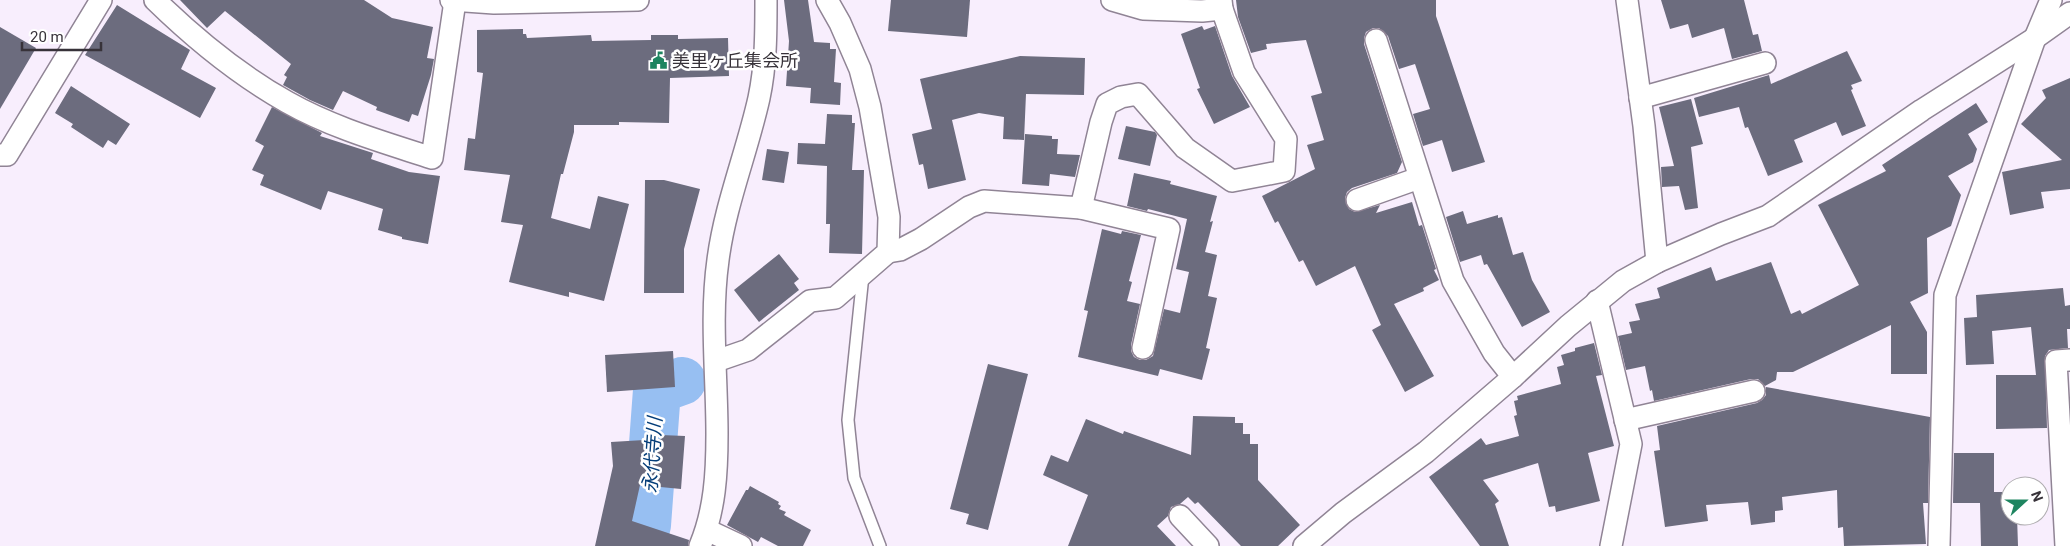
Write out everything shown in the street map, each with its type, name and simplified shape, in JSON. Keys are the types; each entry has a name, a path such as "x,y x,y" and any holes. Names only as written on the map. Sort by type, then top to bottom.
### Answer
{"street":[{"path":"0,155 6,156 101,0"},
{"path":"155,0 212,51 287,102 355,133 432,158 453,0 494,3 638,0"},
{"path":"742,546 704,538 715,492 717,469 714,337 718,260 758,100 766,40 766,0"},
{"path":"827,0 860,69 870,107 889,217 888,252"},
{"path":"1081,208 1100,122 1107,104 1121,97 1138,94 1184,148 1232,180 1284,171 1286,140 1244,72 1221,4 1202,11 1143,9 1112,0"},
{"path":"1627,0 1640,98 1657,262"},
{"path":"1938,546 1945,295 2035,38 2051,0"},
{"path":"1304,546 1344,513 1426,452 1597,301 1623,281 1657,262 1768,216 1922,110 2035,38 2070,13"},
{"path":"1376,40 1453,281 1494,353 1513,377"},
{"path":"1640,98 1765,63"},
{"path":"1356,200 1419,178"},
{"path":"716,361 748,350 810,301 835,298 864,275 888,252 900,250 969,207 984,201 1081,208 1169,229 1143,348"},
{"path":"1597,301 1631,444 1611,546"},
{"path":"2066,546 2056,361 2070,360"},
{"path":"1625,420 1754,391"},
{"path":"1180,516 1208,546"}],"lane":[{"path":"864,275 848,420 854,478 880,546"}],"building":[{"path":"180,0 364,0 392,18 433,27 427,58 434,59 418,116 412,114 409,122 376,110 377,107 343,91 333,110 310,100 283,85 287,77 284,75 291,64 225,11 207,28"},
{"path":"784,0 808,0 814,42 830,43 830,49 836,49 834,82 841,83 840,105 810,103 811,88 786,86 789,41"},
{"path":"891,0 970,0 967,37 888,31"},
{"path":"1236,0 1436,0 1436,16 1485,162 1452,172 1442,140 1423,146 1413,114 1430,109 1415,64 1399,69 1388,36 1379,28 1373,28 1366,32 1364,44 1402,162 1397,173 1352,188 1347,192 1345,198 1349,209 1355,212 1380,205 1376,213 1412,202 1419,226 1422,225 1436,269 1434,270 1439,280 1423,288 1424,291 1394,304 1434,376 1405,392 1372,330 1381,325 1355,266 1316,286 1303,260 1299,262 1278,221 1275,223 1262,196 1315,169 1307,145 1324,140 1311,96 1322,93 1306,40 1266,44 1267,49 1251,53 1238,17"},
{"path":"1661,0 1744,0 1753,35 1758,34 1762,51 1732,59 1724,28 1692,38 1688,24 1670,29"},
{"path":"117,5 190,50 181,69 216,88 200,118 85,55"},
{"path":"1202,26 1204,30 1215,26 1232,76 1250,107 1214,124 1197,89 1200,88 1181,34"},
{"path":"0,27 36,48 0,109"},
{"path":"523,29 523,34 526,34 527,38 591,35 592,41 651,40 651,35 678,35 678,39 728,38 729,76 670,78 669,123 619,122 619,125 574,125 574,132 563,174 561,174 551,218 590,229 598,196 629,204 604,301 569,292 569,297 509,282 523,225 501,222 510,175 464,170 468,138 475,139 483,73 477,72 477,30"},
{"path":"1847,51 1862,81 1851,85 1853,89 1851,90 1866,126 1842,136 1836,122 1794,140 1803,162 1768,176 1748,127 1745,128 1739,107 1699,117 1694,98 1769,75 1771,84"},
{"path":"1020,56 1085,58 1084,95 1026,94 1024,140 1003,139 1004,117 979,113 952,120 966,180 928,189 923,164 919,165 912,134 932,129 920,79"},
{"path":"2070,78 2070,189 2041,192 2044,208 2010,215 2002,172 2062,160 2021,124 2046,98 2042,90"},
{"path":"71,86 130,124 116,145 108,140 103,148 71,127 73,124 55,113"},
{"path":"1691,99 1703,144 1691,147 1698,208 1685,210 1679,186 1662,187 1661,167 1674,166 1659,107"},
{"path":"1976,103 1988,122 1968,134 1977,149 1973,162 1948,176 1961,195 1951,226 1927,238 1928,293 1910,302 1927,332 1927,374 1891,374 1891,325 1793,372 1777,372 1776,380 1765,386 1758,379 1751,379 1654,401 1645,366 1626,370 1618,336 1632,333 1629,322 1640,320 1635,304 1660,298 1657,288 1711,267 1716,281 1771,262 1791,314 1800,310 1802,314 1859,285 1818,205 1886,171 1882,165"},
{"path":"272,107 322,133 320,136 373,153 371,159 409,172 440,176 428,244 402,239 402,237 378,230 383,209 328,191 321,210 260,185 264,175 252,170 264,146 255,141"},
{"path":"827,114 852,115 852,123 855,123 852,170 864,170 862,254 829,253 830,224 826,224 827,166 797,164 798,143 825,144"},
{"path":"1126,126 1155,132 1157,135 1150,166 1118,159"},
{"path":"1025,134 1052,136 1052,139 1058,139 1057,154 1080,155 1075,177 1050,174 1049,186 1022,184"},
{"path":"767,149 789,152 784,183 762,180"},
{"path":"1134,173 1171,181 1170,184 1217,196 1205,252 1217,255 1208,296 1217,298 1206,348 1210,349 1202,380 1160,369 1158,376 1078,357 1088,311 1084,310 1102,229 1121,234 1122,231 1141,235 1129,281 1132,282 1127,301 1140,304 1131,345 1134,357 1146,360 1153,356 1164,309 1180,313 1189,272 1176,269 1187,219 1148,209 1147,211 1127,206"},
{"path":"645,180 664,180 700,189 684,249 684,293 644,293"},
{"path":"1463,211 1467,224 1498,215 1498,218 1502,217 1513,255 1523,252 1532,280 1550,312 1522,327 1487,264 1484,265 1481,255 1460,262 1446,217"},
{"path":"779,254 799,279 794,283 799,290 759,322 734,290"},
{"path":"2063,288 2065,306 2070,305 2070,329 2067,329 2068,348 2049,350 2045,356 2047,428 1996,429 1996,375 2036,375 2031,327 1992,331 1994,364 1966,365 1964,318 1977,317 1976,295"},
{"path":"1594,343 1602,375 1596,376 1614,446 1588,453 1600,501 1556,512 1555,506 1549,507 1538,463 1483,480 1499,501 1495,504 1509,546 1480,546 1429,477 1481,438 1486,445 1519,436 1514,416 1517,415 1514,401 1518,400 1517,396 1561,384 1557,367 1564,365 1561,355 1575,351 1575,348"},
{"path":"673,351 675,387 607,392 605,355"},
{"path":"988,364 1028,374 988,530 966,524 969,514 950,509"},
{"path":"1766,387 1930,417 1928,503 1923,503 1926,544 1844,546 1843,527 1838,528 1837,490 1782,497 1783,510 1775,511 1775,522 1751,525 1748,502 1706,505 1708,521 1665,527 1654,451 1660,450 1657,426 1757,403 1766,395"},
{"path":"1193,416 1235,417 1235,423 1243,423 1243,434 1250,434 1250,444 1258,444 1258,480 1300,525 1278,546 1241,546 1198,502 1195,504 1188,497 1180,504 1171,507 1168,516 1157,526 1176,546 1068,546 1088,495 1043,475 1051,455 1068,462 1086,419 1123,434 1124,431 1191,455"},
{"path":"661,435 685,436 681,489 640,485 632,521 689,540 688,546 595,546 613,466 611,442 661,439"},
{"path":"1954,453 1994,453 1994,492 2000,492 2000,526 2017,526 2018,546 1981,546 1980,503 1953,503"},
{"path":"750,486 779,502 778,504 781,506 779,509 786,512 784,515 811,530 803,546 778,546 761,537 758,542 727,525"}],"waterway":[{"name":"永代寺川","path":"641,546 647,525 657,390 682,381"}],"place":[{"name":"美里ヶ丘集会所","path":"658,61"}]}
